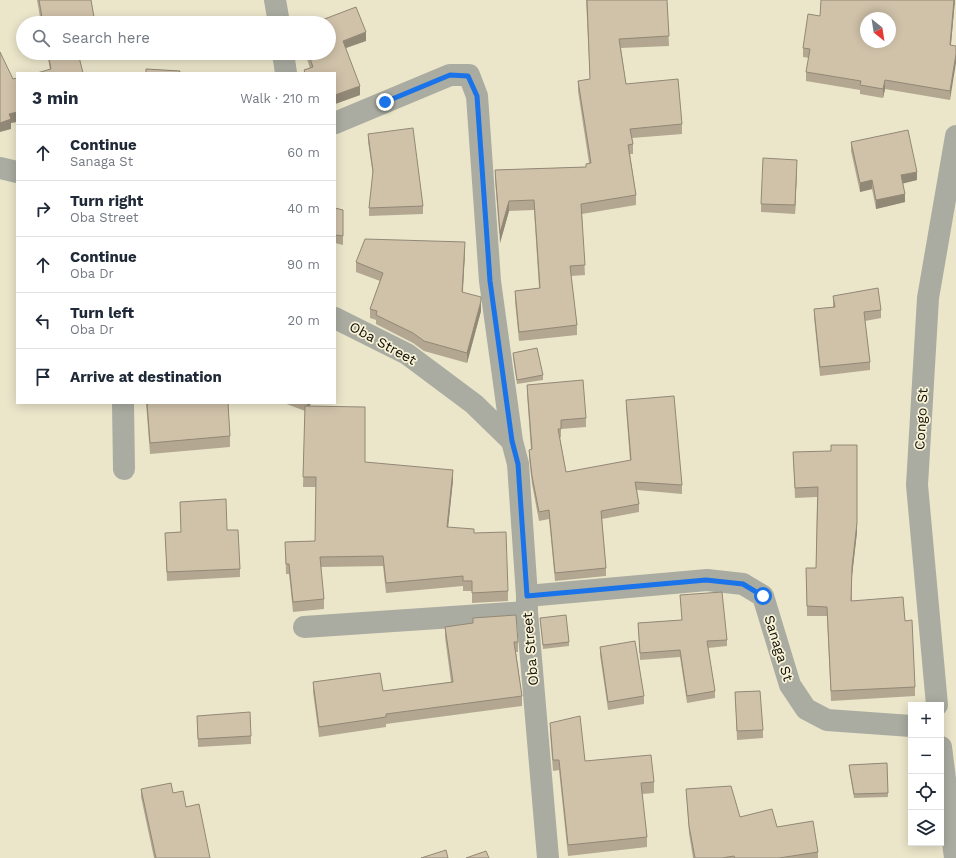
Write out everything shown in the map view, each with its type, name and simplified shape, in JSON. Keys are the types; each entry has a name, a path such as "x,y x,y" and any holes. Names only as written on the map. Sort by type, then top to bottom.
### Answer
{"street":[{"path":"275,0 278,16"},
{"path":"284,60 286,72"},
{"path":"336,123 450,75 468,76 477,96 490,281 512,441"},
{"name":"Congo St","path":"936,702 917,485 928,298 956,136"},
{"path":"0,168 16,172"},
{"name":"Oba Street","path":"336,318 407,354 474,404 512,441 518,464 527,604 548,858"},
{"path":"124,404 124,469"},
{"name":"Sanaga St","path":"304,627 527,604 706,580 743,584 763,596 790,685 806,709 827,720 908,726"},
{"path":"944,771 955,858"}],"building":[{"path":"39,0 91,0 94,16 42,16"},
{"path":"587,0 667,0 669,36 619,39 626,84 678,79 682,124 630,129 633,144 628,145 636,195 581,204 585,265 570,266 577,325 519,332 515,291 540,288 534,200 509,201 500,233 495,170 586,167 586,164 591,163 578,81 590,79"},
{"path":"821,0 954,0 950,45 956,46 956,54 950,91 885,80 883,89 860,85 861,81 806,72 810,49 803,48 808,14 820,16"},
{"path":"356,7 366,32 343,41 360,86 336,95 336,72 305,72 304,70 313,67 310,60 336,60 336,16 332,16"},
{"path":"0,52 13,79 16,78 16,112 9,114 11,119 0,123"},
{"path":"49,60 80,60 83,72 40,72 51,69"},
{"path":"146,69 180,71 180,72 146,72"},
{"path":"413,128 423,206 369,208 373,171 368,134"},
{"path":"908,130 917,172 901,175 905,194 876,200 872,180 860,183 851,142"},
{"path":"763,158 797,160 795,205 761,204"},
{"path":"336,208 343,210 343,236 336,235"},
{"path":"365,239 465,242 462,292 481,297 467,353 424,341 413,333 376,315 377,311 370,309 383,273 356,262"},
{"path":"878,288 881,310 864,312 870,362 820,367 814,309 835,307 833,296"},
{"path":"537,348 543,375 517,380 513,353"},
{"path":"583,380 586,418 561,420 561,429 558,429 566,472 631,460 626,400 674,396 682,485 635,482 639,504 601,511 606,568 555,573 549,510 539,512 532,476 529,450 532,449 527,385"},
{"path":"147,404 228,404 230,436 150,443"},
{"path":"305,406 365,407 365,462 453,470 447,527 474,529 474,533 506,532 508,591 472,593 472,581 463,581 463,576 386,583 383,556 320,557 324,599 293,602 289,564 286,564 285,542 315,541 316,477 303,477"},
{"path":"831,445 857,445 857,523 852,567 851,601 903,597 905,621 912,620 915,687 831,691 827,607 807,606 806,568 816,568 818,487 795,488 793,452 831,451"},
{"path":"226,499 227,530 238,530 240,569 167,572 165,533 181,532 180,502"},
{"path":"722,592 727,640 707,641 715,691 687,696 680,650 640,653 638,623 682,620 680,595"},
{"path":"516,615 518,642 514,642 522,696 386,714 386,717 319,727 313,682 380,673 383,691 453,682 445,627 473,623 473,618"},
{"path":"566,615 569,642 543,645 540,618"},
{"path":"635,641 644,696 608,702 600,647"},
{"path":"760,691 763,730 737,731 735,692"},
{"path":"250,712 251,736 198,739 197,716"},
{"path":"580,716 585,761 651,755 654,782 641,783 647,837 568,845 559,760 553,760 550,723"},
{"path":"887,763 888,793 854,794 849,765"},
{"path":"171,783 173,793 183,791 186,807 199,804 210,858 156,858 141,789"},
{"path":"731,786 740,817 772,809 777,827 813,821 818,852 779,858 735,858 734,856 722,858 695,858 689,826 686,789"},
{"path":"446,850 448,858 421,858"},
{"path":"486,851 489,858 466,858"}],"route":[{"path":"385,102 450,75 468,76 477,96 490,281 512,441 518,464 527,596 706,580 743,584 763,596"}]}
